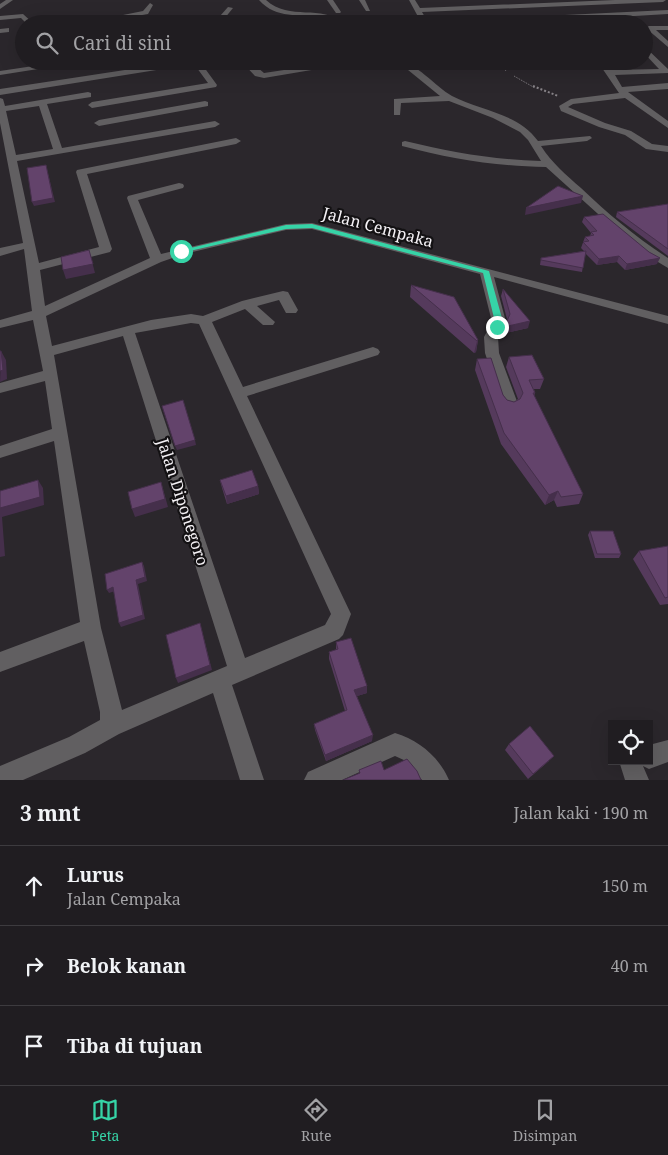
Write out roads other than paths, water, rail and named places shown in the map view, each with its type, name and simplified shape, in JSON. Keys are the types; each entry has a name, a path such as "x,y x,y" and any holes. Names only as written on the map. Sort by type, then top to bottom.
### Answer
{"street":[{"path":"0,7 10,0"},
{"path":"262,0 268,7 277,12 315,15"},
{"path":"330,0 338,12"},
{"path":"362,0 368,10"},
{"path":"412,0 422,15"},
{"path":"419,10 447,13 557,2 663,0"},
{"path":"557,2 572,15"},
{"path":"134,15 146,13 150,5"},
{"path":"224,15 230,8"},
{"path":"604,15 667,13"},
{"path":"0,18 15,17"},
{"path":"653,28 668,28"},
{"path":"653,32 666,41"},
{"path":"653,42 666,41"},
{"path":"653,57 666,71"},
{"path":"0,73 15,70"},
{"path":"92,104 165,79 182,70"},
{"path":"0,92 82,79 111,71 213,85 203,70"},
{"path":"254,70 264,76 301,70"},
{"path":"413,70 449,98 515,125 524,131 536,144 548,164 640,245 668,264"},
{"path":"666,71 608,71 623,93 668,125"},
{"path":"82,79 103,133"},
{"path":"668,86 571,102 564,105 564,109 602,125 628,133 649,147 668,149"},
{"path":"88,95 42,103 1,105 7,158 34,268 39,314 51,374 91,628 111,712 111,726"},
{"path":"398,114 397,101 449,98"},
{"path":"42,103 58,151"},
{"path":"7,158 74,147 103,133 205,104"},
{"path":"103,133 215,124"},
{"path":"536,144 587,138"},
{"path":"82,171 236,141"},
{"path":"405,144 456,156 516,164 548,164"},
{"path":"34,268 106,249 74,147"},
{"path":"516,164 525,173"},
{"path":"157,258 132,199 179,186"},
{"name":"Jalan Cempaka","path":"0,324 39,314 157,258 277,229 312,226 668,320"},
{"path":"0,252 28,245"},
{"path":"486,272 499,322 491,337 492,353 510,404"},
{"path":"47,352 128,331 182,320 196,318 204,320 247,304 283,295 291,310"},
{"path":"247,304 268,322"},
{"path":"0,778 77,744 111,726 332,632 336,628 341,614 204,320"},
{"name":"Jalan Diponegoro","path":"128,331 229,676 252,780"},
{"path":"238,394 373,352"},
{"path":"0,388 51,374"},
{"path":"0,452 60,433"},
{"path":"0,662 91,628"},
{"path":"316,780 395,744 417,754 437,780"},
{"path":"653,757 668,751"}]}
